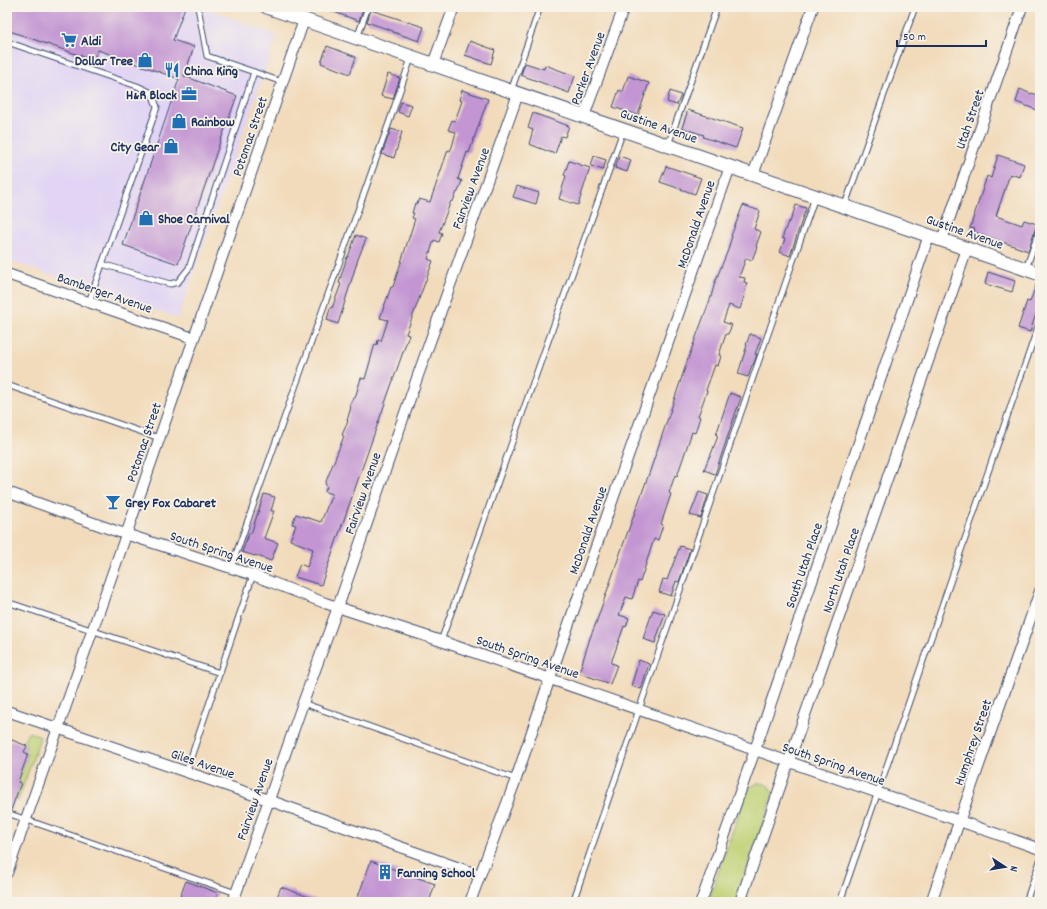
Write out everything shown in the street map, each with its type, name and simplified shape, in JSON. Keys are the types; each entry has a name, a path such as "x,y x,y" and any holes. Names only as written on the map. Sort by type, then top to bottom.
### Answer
{"street":[{"name":"Gustine Avenue","path":"267,7 282,9 304,20 1040,274"},
{"path":"433,64 454,7"},
{"name":"Parker Avenue","path":"584,116 624,7"},
{"path":"753,175 813,7"},
{"name":"Utah Street","path":"942,240 1022,7"},
{"name":"Potomac Street","path":"7,873 126,535 304,20"},
{"name":"Fairview Avenue","path":"234,898 338,607 515,92"},
{"name":"McDonald Avenue","path":"470,902 479,874 516,779 730,166"},
{"name":"South Utah Place","path":"701,902 755,750 929,235"},
{"name":"North Utah Place","path":"740,902 967,248"},
{"name":"Bamberger Avenue","path":"7,274 193,338"},
{"name":"South Spring Avenue","path":"7,492 126,535 231,568 338,607 441,641 1040,849"},
{"name":"Humphrey Street","path":"931,902 1040,591"},
{"name":"Giles Avenue","path":"7,711 269,800 479,874"}],"lane":[{"path":"198,7 207,56 282,82"},
{"path":"357,38 368,7"},
{"path":"515,92 540,7"},
{"path":"668,145 717,7"},
{"path":"845,206 916,7"},
{"path":"7,42 136,86 152,93 157,107 89,302"},
{"path":"231,568 411,56"},
{"path":"102,264 170,284 178,282 189,268 254,72"},
{"path":"441,641 623,130"},
{"path":"573,902 815,196"},
{"path":"1026,269 1040,228"},
{"path":"840,902 1040,321"},
{"path":"7,385 159,438"},
{"path":"186,772 253,576"},
{"path":"7,602 220,674"},
{"path":"303,703 516,779"},
{"path":"7,813 234,898"},
{"path":"1026,902 1040,860"}],"shaded area":[{"path":"7,7 208,7 209,9 277,36 178,318 7,260"}],"green space":[{"path":"29,732 38,735 40,738 18,801 15,800 21,783 18,782 28,754 24,752 27,746 25,745 24,741"},
{"path":"758,783 768,786 773,795 735,902 708,902 746,793 749,788"}],"building":[{"path":"7,7 133,7 144,11 146,7 185,7 173,40 194,47 184,76 237,96 178,264 123,245 179,79 98,50 93,60 7,30"},
{"path":"356,7 363,9 359,21 323,8"},
{"path":"371,10 424,27 419,41 367,22"},
{"path":"470,41 495,50 491,64 465,55"},
{"path":"327,46 356,57 350,74 321,63"},
{"path":"525,63 544,69 545,65 575,76 569,93 521,75"},
{"path":"388,74 400,78 393,99 381,96"},
{"path":"628,76 649,83 638,115 613,107 619,90 623,92"},
{"path":"1020,89 1040,96 1040,111 1016,102"},
{"path":"462,90 488,99 458,179 462,181 458,192 453,201 451,201 439,232 442,233 439,242 434,240 428,259 433,261 406,334 409,335 321,585 295,577 300,564 307,567 313,549 290,540 296,525 292,524 296,514 321,522 332,494 325,492 327,486 325,484 344,436 342,435 348,421 351,407 349,406 353,398 355,398 361,378 365,379 375,344 377,345 378,340 381,341 388,320 380,318 391,287 393,287 415,219 412,218 414,213 412,213 415,203 417,204 419,199 430,202 448,150 450,151 452,147 456,132 448,130 452,120 455,121 462,101 459,100"},
{"path":"670,91 681,95 677,105 667,102"},
{"path":"401,102 412,105 408,116 398,112"},
{"path":"688,110 743,128 736,148 682,128"},
{"path":"533,113 569,126 565,137 561,136 555,154 529,144 533,130 528,128"},
{"path":"391,129 402,132 394,158 382,154"},
{"path":"998,155 1024,164 1020,177 1010,174 996,216 1022,225 1024,220 1037,224 1028,251 974,232 975,229 970,228 987,176 991,178"},
{"path":"594,156 606,160 603,170 591,166"},
{"path":"619,156 631,160 627,172 615,168"},
{"path":"569,161 590,168 578,205 559,199 566,176 564,175"},
{"path":"666,166 701,178 695,194 660,182"},
{"path":"517,186 539,193 536,204 513,197"},
{"path":"743,205 760,211 754,229 761,232 752,260 746,258 739,277 745,278 744,282 747,283 745,294 740,309 729,305 723,322 732,325 728,334 726,334 719,355 721,356 718,366 715,365 706,390 707,391 698,416 700,417 695,433 692,432 677,476 675,475 669,493 671,494 661,524 663,525 658,540 654,539 640,582 638,581 632,599 626,597 619,615 629,618 626,627 624,626 611,663 617,665 610,684 579,673"},
{"path":"796,205 806,208 790,256 780,252 785,239 782,238"},
{"path":"356,235 366,239 358,259 338,324 327,320 330,308 332,308 341,284 339,283"},
{"path":"988,272 1015,281 1012,292 985,284"},
{"path":"1037,282 1040,282 1040,302 1030,332 1018,328 1027,301 1030,302"},
{"path":"750,334 761,338 755,354 757,354 748,377 738,374"},
{"path":"730,393 741,397 715,474 704,470 718,436 716,435"},
{"path":"699,492 708,495 701,518 690,515"},
{"path":"264,494 275,497 271,511 274,511 264,538 278,543 271,561 242,552 249,533 251,534"},
{"path":"680,546 690,549 679,582 676,581 671,596 659,592 663,579 667,580"},
{"path":"653,610 665,614 655,643 643,639"},
{"path":"639,660 649,664 641,689 631,686"},
{"path":"7,740 11,742 12,740 27,746 24,752 28,754 18,782 21,783 11,810 7,809"},
{"name":"Fanning School","path":"371,861 435,884 429,902 356,902"},
{"path":"186,881 218,893 214,902 178,902"},
{"path":"281,887 320,901 320,902 275,902"}],"place":[{"name":"Aldi","path":"69,40"},
{"name":"Dollar Tree","path":"145,60"},
{"name":"China King","path":"172,70"},
{"name":"H&R Block","path":"189,94"},
{"name":"Rainbow","path":"179,121"},
{"name":"City Gear","path":"171,146"},
{"name":"Shoe Carnival","path":"146,218"},
{"name":"Grey Fox Cabaret","path":"113,502"},
{"name":"Fanning School","path":"385,872"}]}
